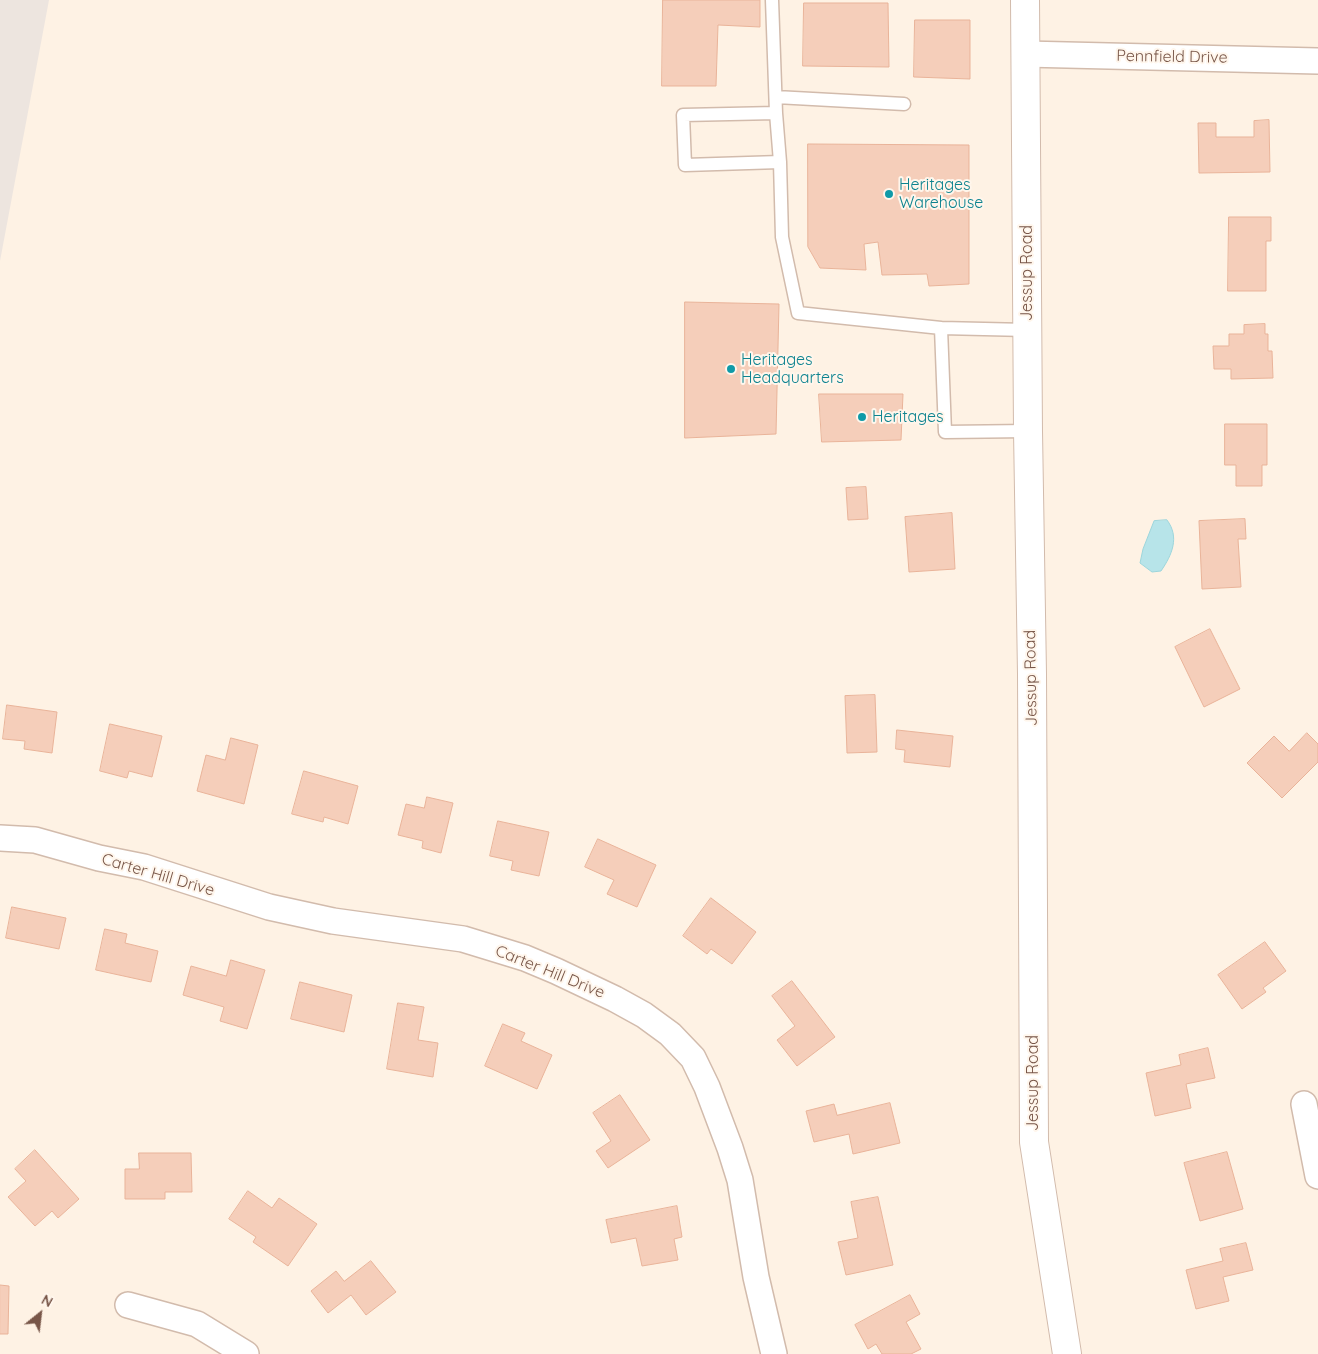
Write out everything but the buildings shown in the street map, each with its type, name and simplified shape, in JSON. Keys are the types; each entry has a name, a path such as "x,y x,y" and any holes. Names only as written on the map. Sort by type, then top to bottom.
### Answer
{"street":[{"name":"Jessup Road","path":"1025,0 1032,674 1034,1142 1067,1354"},
{"name":"Pennfield Drive","path":"1025,54 1318,61"},
{"name":"Carter Hill Drive","path":"0,838 35,840 99,858 144,867 268,907 333,921 463,939 494,948 556,971 644,1015 670,1034 693,1058 711,1096 740,1180 756,1277 774,1354"},
{"path":"1304,1104 1318,1176"},
{"path":"128,1305 197,1324 246,1354"}],"lane":[{"path":"772,0 782,238 798,313 941,328 1027,330"},
{"path":"776,97 904,104"},
{"path":"776,112 683,115 685,165 780,162"},
{"path":"941,328 945,432 1028,431"}],"shaded area":[{"path":"0,0 49,0 0,261"}],"water":[{"path":"1167,520 1173,533 1173,546 1161,571 1152,572 1140,563 1143,549 1154,521"}],"place":[{"name":"Heritages Warehouse","path":"889,194"},
{"name":"Heritages Headquarters","path":"731,369"},
{"name":"Heritages","path":"862,417"}]}
